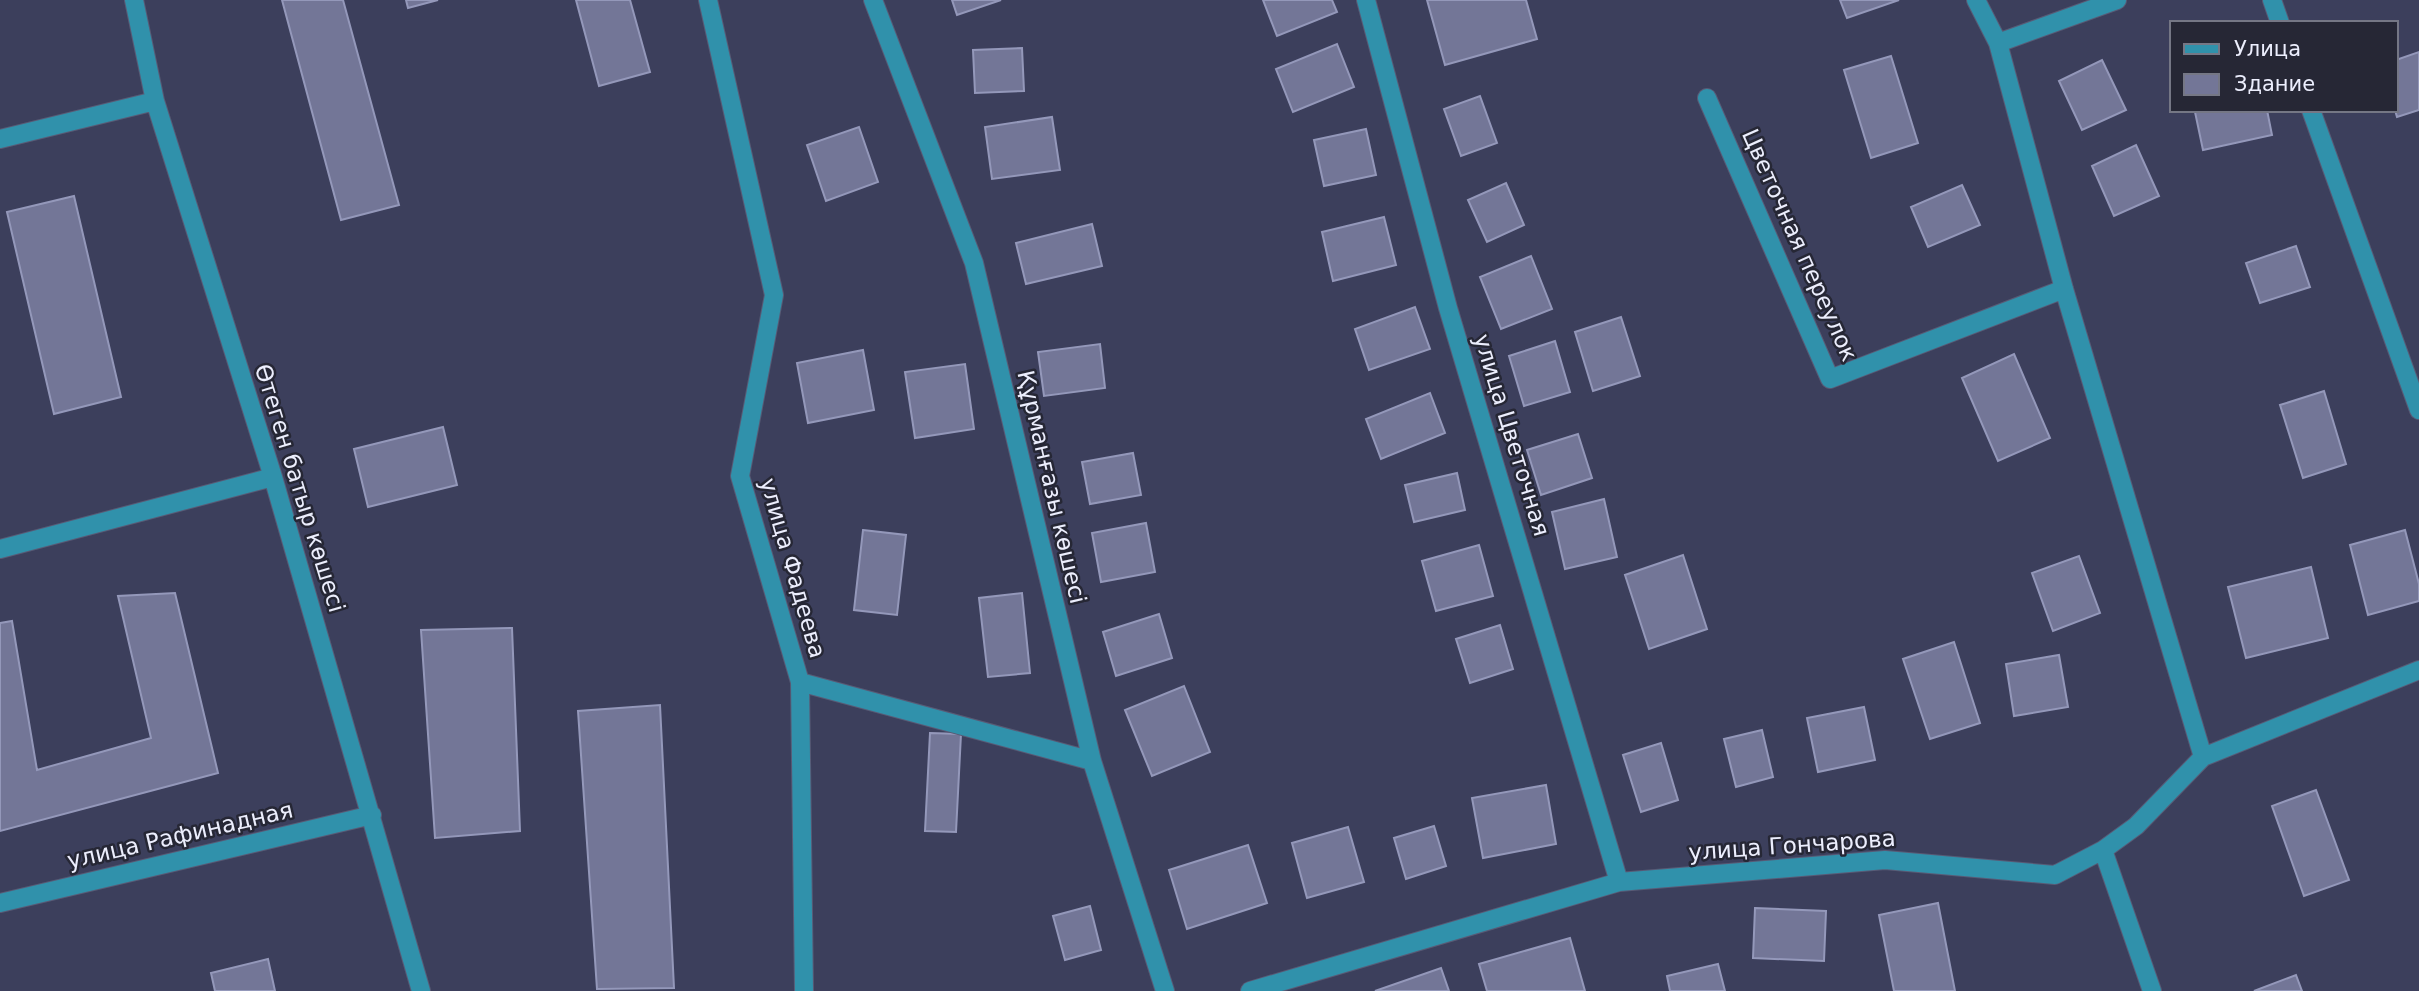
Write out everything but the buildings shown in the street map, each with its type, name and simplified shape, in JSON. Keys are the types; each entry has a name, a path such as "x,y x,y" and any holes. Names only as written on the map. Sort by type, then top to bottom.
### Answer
{"street":[{"name":"Өтеген батыр көшесі","path":"134,0 155,101 273,477 421,991"},
{"name":"улица Фадеева","path":"708,0 774,295 740,476 800,682 804,991"},
{"name":"Құрманғазы көшесі","path":"873,0 974,263 1092,761 1165,991"},
{"name":"улица Цветочная","path":"1366,0 1448,308 1619,882"},
{"path":"1976,0 1998,43 2064,289 2203,757"},
{"path":"1998,43 2117,0"},
{"path":"2272,0 2279,21"},
{"name":"Цветочная переулок","path":"1707,98 1830,379 2064,289"},
{"path":"0,139 155,101"},
{"path":"2312,112 2419,410"},
{"path":"0,549 273,477"},
{"name":"улица Гончарова","path":"1250,991 1619,882 1885,860 2055,875 2103,850 2136,826 2203,757 2419,670"},
{"path":"800,682 1092,761"},
{"name":"улица Рафинадная","path":"0,903 372,815"},
{"path":"2103,850 2152,991"}]}
